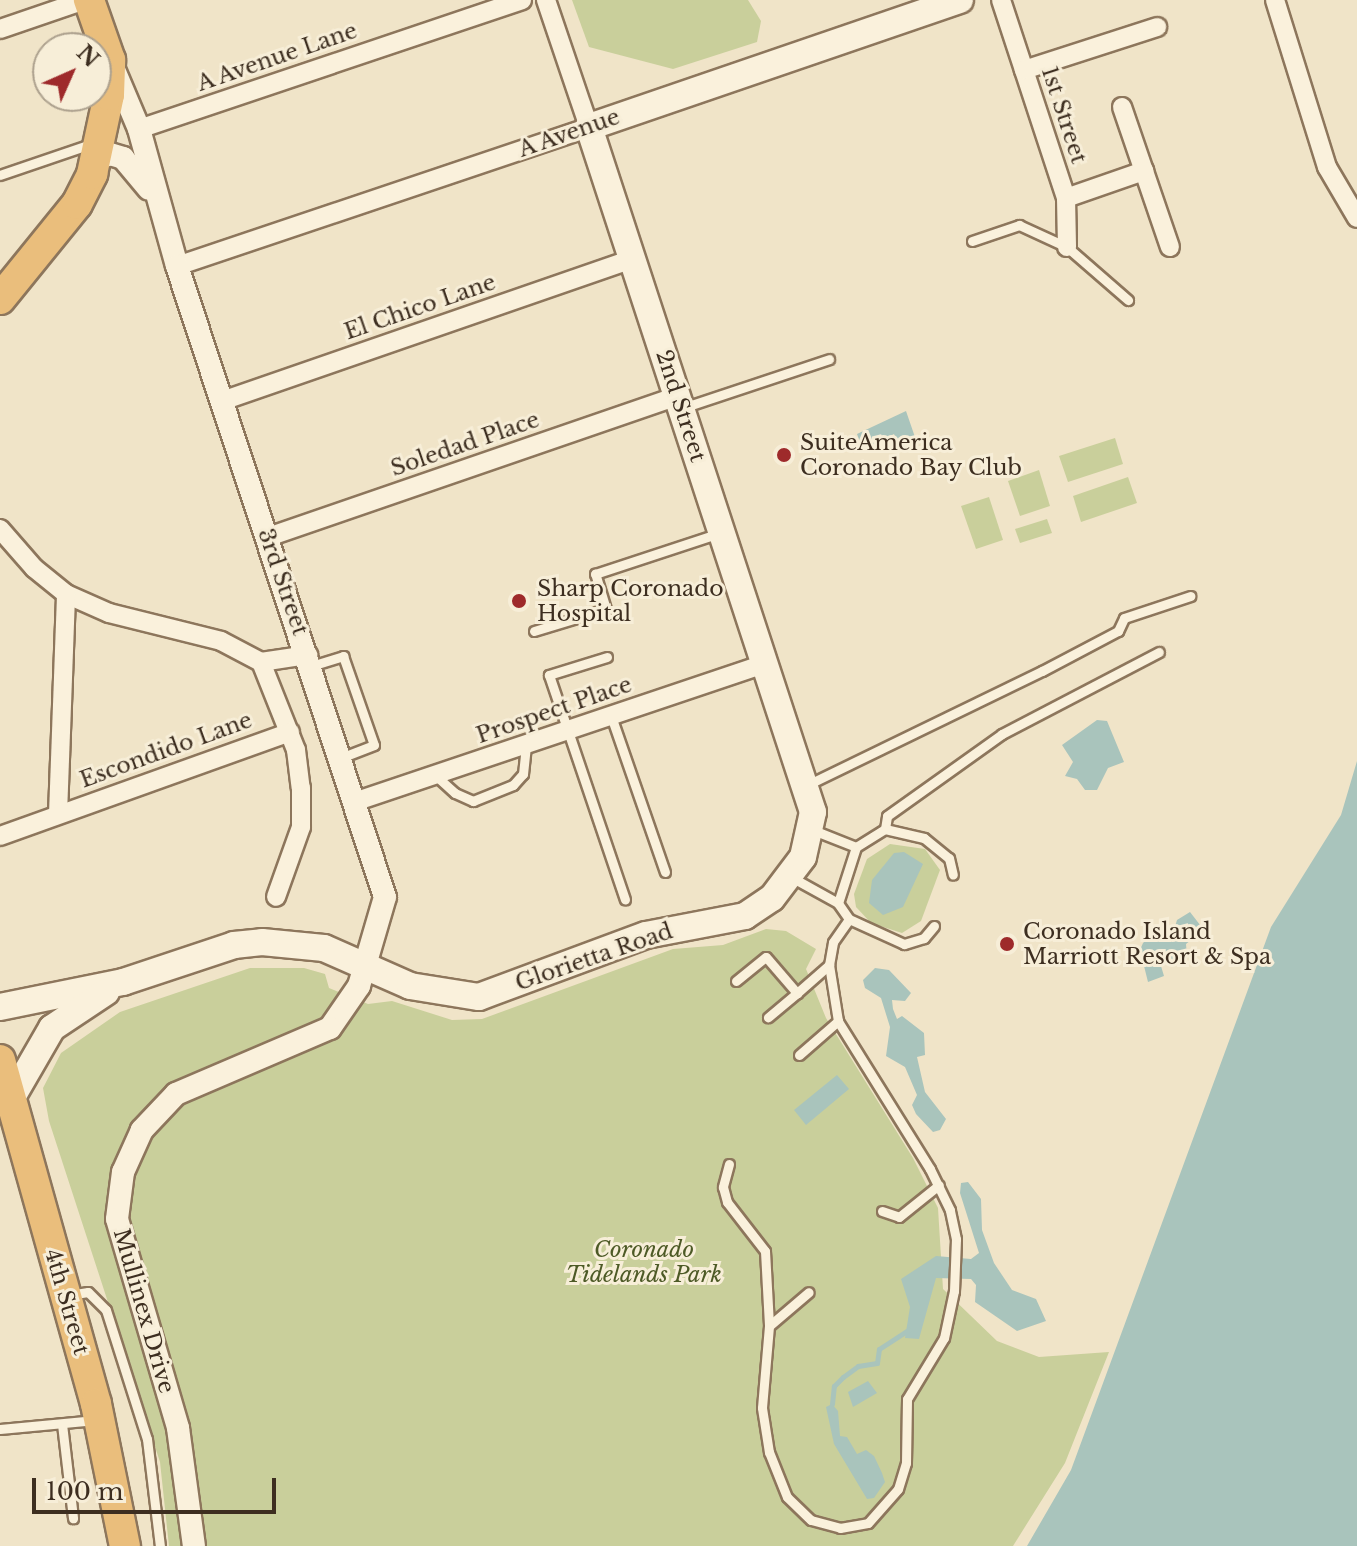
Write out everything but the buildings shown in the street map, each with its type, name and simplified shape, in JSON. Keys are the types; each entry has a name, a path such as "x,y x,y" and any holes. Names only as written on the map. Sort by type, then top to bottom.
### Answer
{"highway":[{"name":"3rd Street","path":"87,0 99,32"},
{"path":"0,299 77,204 97,151 103,112"},
{"name":"4th Street","path":"0,1060 100,1420 125,1546"}],"main road":[{"name":"A Avenue","path":"589,127 960,0"},
{"name":"2nd Street","path":"589,127 807,785 813,821"},
{"name":"Glorietta Road","path":"123,982 234,945 262,942 324,948 410,986 479,997 646,935 745,916 791,877 813,821"},
{"path":"0,1007 123,982"},
{"path":"11,1099 52,1028 123,982"}],"street":[{"path":"0,29 87,0"},
{"name":"A Avenue Lane","path":"139,129 522,0"},
{"name":"2nd Street","path":"546,0 589,127"},
{"name":"1st Street","path":"1001,0 1066,198 1067,247"},
{"path":"1275,0 1327,167 1357,218"},
{"path":"1024,70 1157,27"},
{"name":"3rd Street","path":"112,65 139,129 177,266 357,801 385,897 366,965"},
{"path":"1122,107 1170,247"},
{"name":"A Avenue","path":"177,266 589,127"},
{"name":"3rd Street","path":"97,151 123,158 156,199"},
{"path":"1066,198 1144,171"},
{"name":"El Chico Lane","path":"222,401 633,259"},
{"name":"Soledad Place","path":"268,537 680,402"},
{"path":"0,529 34,568 66,594 109,613 221,641 261,662 310,660"},
{"name":"Escondido Lane","path":"58,814 66,594"},
{"path":"261,662 290,732 301,788 301,827 276,897"},
{"name":"Prospect Place","path":"357,801 766,663"},
{"name":"Escondido Lane","path":"0,836 290,732"},
{"name":"Mullinex Drive","path":"194,1546 181,1442 117,1219 123,1172 142,1130 176,1094 314,1039 342,1015 366,965"}],"lane":[{"path":"0,175 97,151"},
{"path":"972,241 1019,225 1067,247 1128,300"},
{"path":"680,402 829,359"},
{"path":"534,631 606,609 595,574 723,532"},
{"path":"807,785 1118,631 1124,618 1190,596"},
{"path":"885,829 887,816 1002,734 1159,652"},
{"path":"310,660 343,656 374,745 342,757"},
{"path":"607,657 549,675 625,899"},
{"path":"611,716 665,872"},
{"path":"435,775 455,793 473,801 513,785 523,774 526,744"},
{"path":"813,821 856,847"},
{"path":"838,903 856,847 885,829 939,846 953,875"},
{"path":"791,877 838,903 849,919 904,944 924,938 934,926"},
{"path":"729,1164 723,1187 727,1202 765,1251 769,1326 762,1408 769,1452 787,1497 811,1520 840,1528 868,1523 898,1489 906,1463 907,1399 944,1338 954,1291 956,1239 939,1185 838,1021 829,965 833,942 849,919"},
{"path":"736,981 766,957 797,993"},
{"path":"768,1017 829,965"},
{"path":"799,1055 838,1021"},
{"path":"882,1211 899,1217 939,1185"},
{"path":"65,1296 88,1292 106,1310 147,1439 160,1546"},
{"path":"769,1326 809,1292"},
{"path":"0,1429 100,1420"},
{"path":"62,1424 73,1518"}],"green space":[{"path":"572,0 748,0 761,21 757,42 673,69 589,47"},
{"path":"1115,438 1123,464 1068,482 1059,456"},
{"path":"1039,470 1050,506 1020,516 1008,481"},
{"path":"1128,477 1137,503 1081,522 1073,496"},
{"path":"989,497 1003,540 976,549 961,506"},
{"path":"1047,519 1052,533 1020,543 1015,529"},
{"path":"890,844 925,849 940,870 921,921 902,933 871,923 856,907 854,894 867,859"},
{"name":"Coronado Tidelands Park","path":"766,929 786,931 816,949 806,969 826,1018 913,1158 938,1208 943,1289 997,1341 1039,1357 1109,1352 1065,1463 1013,1546 169,1546 160,1462 49,1121 43,1088 61,1053 120,1012 250,968 304,968 325,974 329,988 368,1004 392,1001 452,1020 482,1019 673,949 723,945"}],"water":[{"path":"906,411 916,440 899,446 894,434 863,450 857,434"},
{"path":"1097,720 1107,721 1124,762 1108,768 1097,790 1085,790 1077,779 1065,776 1073,762 1062,745"},
{"path":"1357,761 1357,1546 1027,1546 1071,1470 1271,927 1341,815"},
{"path":"904,852 923,864 903,907 883,915 869,903 872,880 894,853"},
{"path":"1190,912 1204,930 1186,944 1187,957 1176,961 1166,956 1161,966 1164,976 1148,982 1140,950 1143,943 1150,936 1173,933 1177,920"},
{"path":"875,968 889,970 911,993 905,1001 892,1000 893,1009 897,1019 902,1016 924,1033 925,1055 917,1057 925,1092 946,1119 940,1130 933,1132 916,1114 912,1105 917,1095 905,1067 886,1056 890,1027 881,998 865,988 863,980"},
{"path":"837,1075 849,1089 806,1125 794,1110"},
{"path":"968,1182 981,1199 982,1230 994,1263 1012,1290 1036,1299 1046,1321 1017,1331 975,1302 976,1285 971,1279 936,1278 919,1339 905,1338 910,1307 901,1279 936,1256 971,1259 979,1253 960,1193 961,1183"},
{"path":"868,1381 877,1393 853,1407 848,1392"},
{"path":"832,1404 838,1411 840,1436 847,1437 857,1454 866,1450 874,1456 882,1473 885,1482 874,1498 867,1499 834,1444 826,1407"}],"waterway":[{"path":"832,1404 834,1386 843,1377 858,1366 877,1363 879,1349 908,1330"}],"place":[{"name":"SuiteAmerica Coronado Bay Club","path":"784,455"},
{"name":"Sharp Coronado Hospital","path":"519,601"},
{"name":"Coronado Island Marriott Resort & Spa","path":"1007,944"}]}
